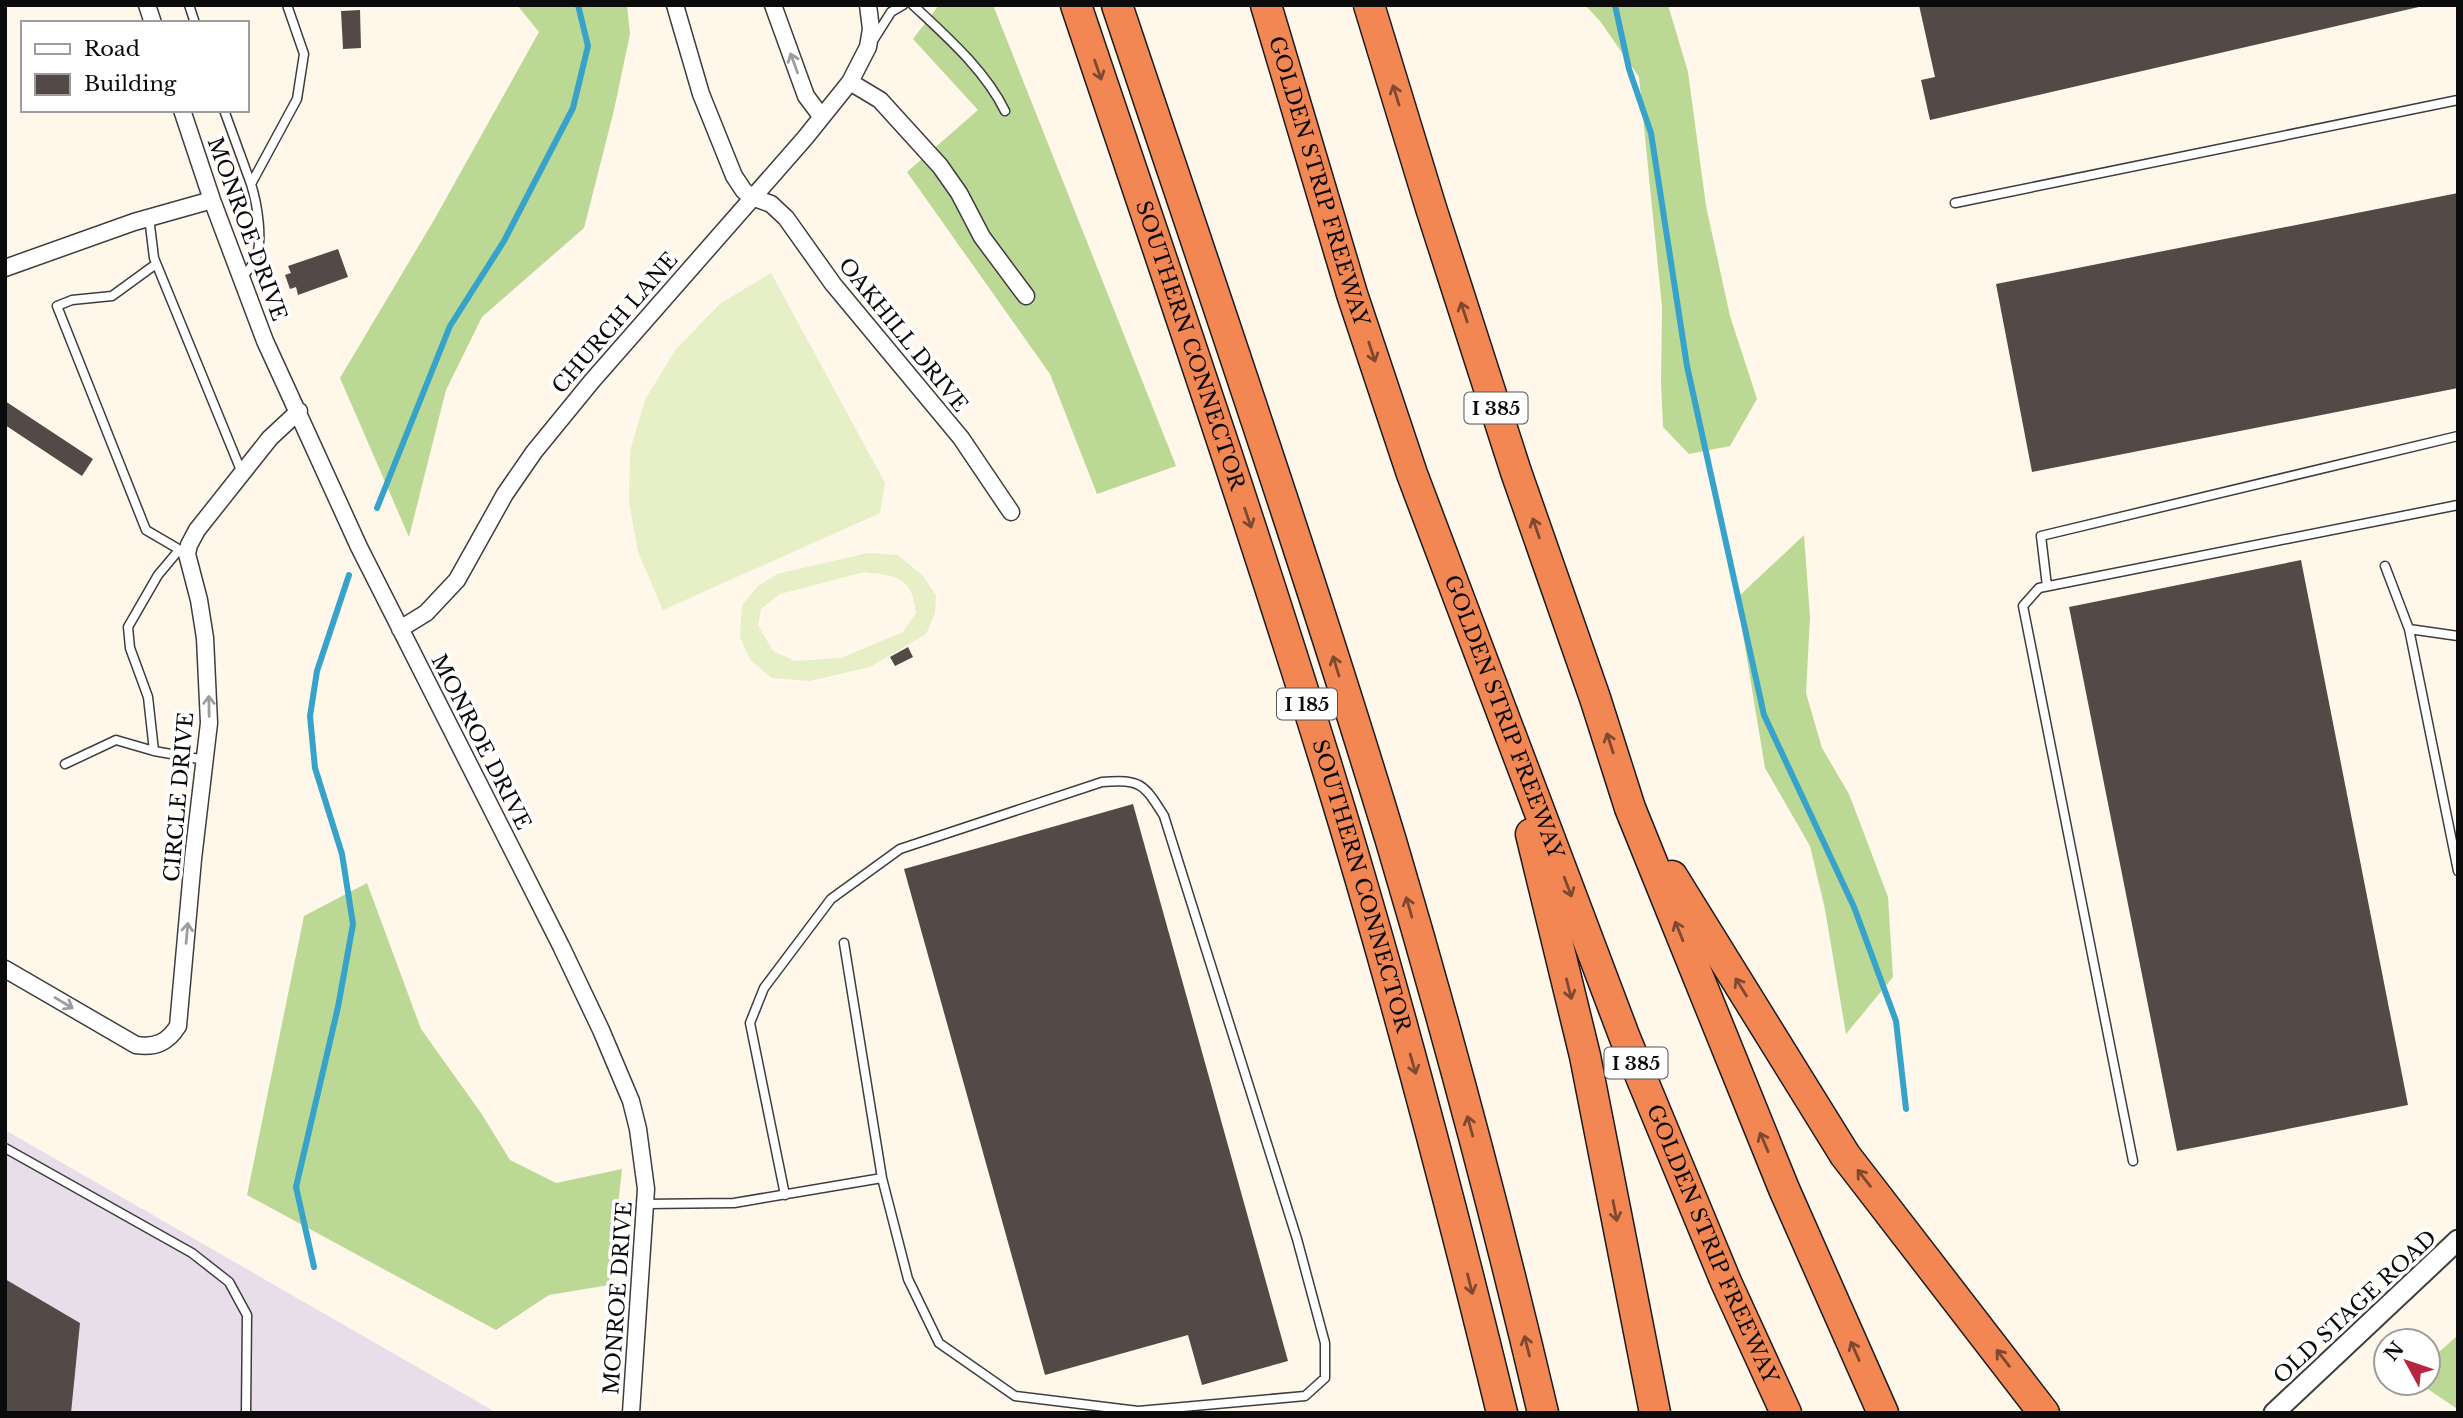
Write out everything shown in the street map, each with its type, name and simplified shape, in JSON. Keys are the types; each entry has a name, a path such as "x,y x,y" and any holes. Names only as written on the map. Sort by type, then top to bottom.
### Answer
{"highway":[{"name":"SOUTHERN CONNECTOR","path":"1076,5 1258,546 1327,768 1422,1098 1502,1413"},
{"name":"SOUTHERN CONNECTOR","path":"1117,5 1324,627 1391,843 1480,1163 1543,1413"},
{"name":"GOLDEN STRIP FREEWAY","path":"1266,5 1352,294 1408,461 1620,1025 1726,1282 1786,1413"},
{"name":"I 385","path":"1369,5 1435,222 1516,472 1595,698 1630,808 1779,1177 1883,1413"},
{"path":"1501,708 1585,1056 1654,1413"},
{"path":"1630,808 1845,1155 2044,1413"}],"street":[{"path":"675,5 701,94 724,153 734,176 744,191 752,197"},
{"path":"773,5 806,96 821,116"},
{"path":"868,47 871,29 869,5"},
{"name":"CHURCH LANE","path":"400,629 426,613 457,580 505,494 534,452 592,381 805,138 850,82 868,47"},
{"path":"850,82 880,100 940,166 959,193 982,237 1026,296"},
{"name":"MONROE DRIVE","path":"183,112 212,200 265,341 359,547 561,946 631,1101 644,1160 646,1204 631,1413"},
{"name":"OAKHILL DRIVE","path":"752,197 771,204 786,218 833,284 961,438 1011,512"},
{"path":"5,268 149,218 212,200"},
{"path":"183,552 197,530 270,438 299,411"},
{"name":"CIRCLE DRIVE","path":"5,969 136,1045 158,1045 173,1035 181,1015 193,859 209,723 205,638 199,600 183,552"},
{"name":"OLD STAGE ROAD","path":"2278,1410 2458,1240"}],"lane":[{"path":"251,184 297,99 304,54 287,5"},
{"path":"868,47 891,12 903,5"},
{"path":"913,5 943,34 997,95 1005,111"},
{"path":"1955,203 2458,100"},
{"path":"225,112 259,212 257,254 242,278"},
{"path":"149,218 156,264 242,474"},
{"path":"154,751 148,697 130,648 128,627 158,575 183,552 146,530 57,306 72,300 113,296 156,264"},
{"path":"2047,586 2041,536 2458,436"},
{"path":"2133,1161 2023,606 2039,588 2047,586 2458,505"},
{"path":"2385,566 2409,629 2458,870"},
{"path":"2409,629 2458,636"},
{"path":"65,765 116,740 154,751 205,760"},
{"path":"785,1195 750,1023 764,988 831,899 900,849 1102,782 1127,780 1147,788 1164,816 1297,1239 1325,1343 1325,1378 1305,1396 1138,1411 1015,1396 939,1343 908,1279 882,1178 844,943"},
{"path":"5,1148 192,1252 229,1282 247,1315 246,1413"},
{"path":"646,1204 734,1203 882,1178"}],"shaded area":[{"path":"5,1130 497,1413 5,1413"}],"green space":[{"path":"517,5 627,5 630,34 584,228 482,317 446,390 409,537 340,378 434,220 539,32"},
{"path":"939,5 993,5 1176,466 1097,494 1050,374 907,172 978,110 913,39"},
{"path":"1585,5 1668,5 1688,72 1706,206 1730,316 1757,399 1730,446 1689,454 1663,427 1662,307 1639,77 1600,21"},
{"path":"771,273 885,483 880,513 663,610 638,552 629,502 630,451 645,400 676,349 721,303"},
{"path":"1804,535 1810,617 1806,693 1822,748 1849,794 1888,897 1893,977 1846,1034 1825,909 1810,846 1765,768 1737,598"},
{"path":"868,553 898,555 923,576 936,595 935,613 926,634 870,667 810,681 772,678 750,660 740,637 742,605 758,586 777,574","holes":["864,572 894,577 901,580 911,592 916,613 903,632 841,658 795,661 773,651 758,625 761,609 780,594"]},
{"path":"367,883 421,1029 481,1113 510,1160 556,1183 622,1169 609,1285 549,1295 496,1330 247,1195 304,916"},
{"path":"2458,1335 2458,1408 2440,1397 2442,1397 2442,1349"}],"building":[{"path":"1919,5 2423,6 1930,120 1921,80 1935,77"},
{"path":"360,10 361,48 343,49 341,11"},
{"path":"2458,193 2458,388 2032,472 1996,284"},
{"path":"338,249 348,277 298,295 296,287 290,289 285,275 291,273 288,266"},
{"path":"5,401 93,459 82,476 5,425"},
{"path":"2301,560 2408,1105 2177,1151 2069,607"},
{"path":"908,647 913,657 895,666 890,657"},
{"path":"1133,804 1288,1361 1202,1385 1188,1335 1045,1375 904,869"},
{"path":"5,1279 80,1323 71,1413 5,1413"}],"waterway":[{"path":"377,508 450,326 504,241 573,108 588,46 578,5"},
{"path":"1615,5 1629,69 1651,133 1687,366 1764,715 1854,907 1896,1021 1906,1109"},
{"path":"314,1267 296,1187 338,1007 353,924 342,854 315,768 310,716 317,671 349,575"}]}
